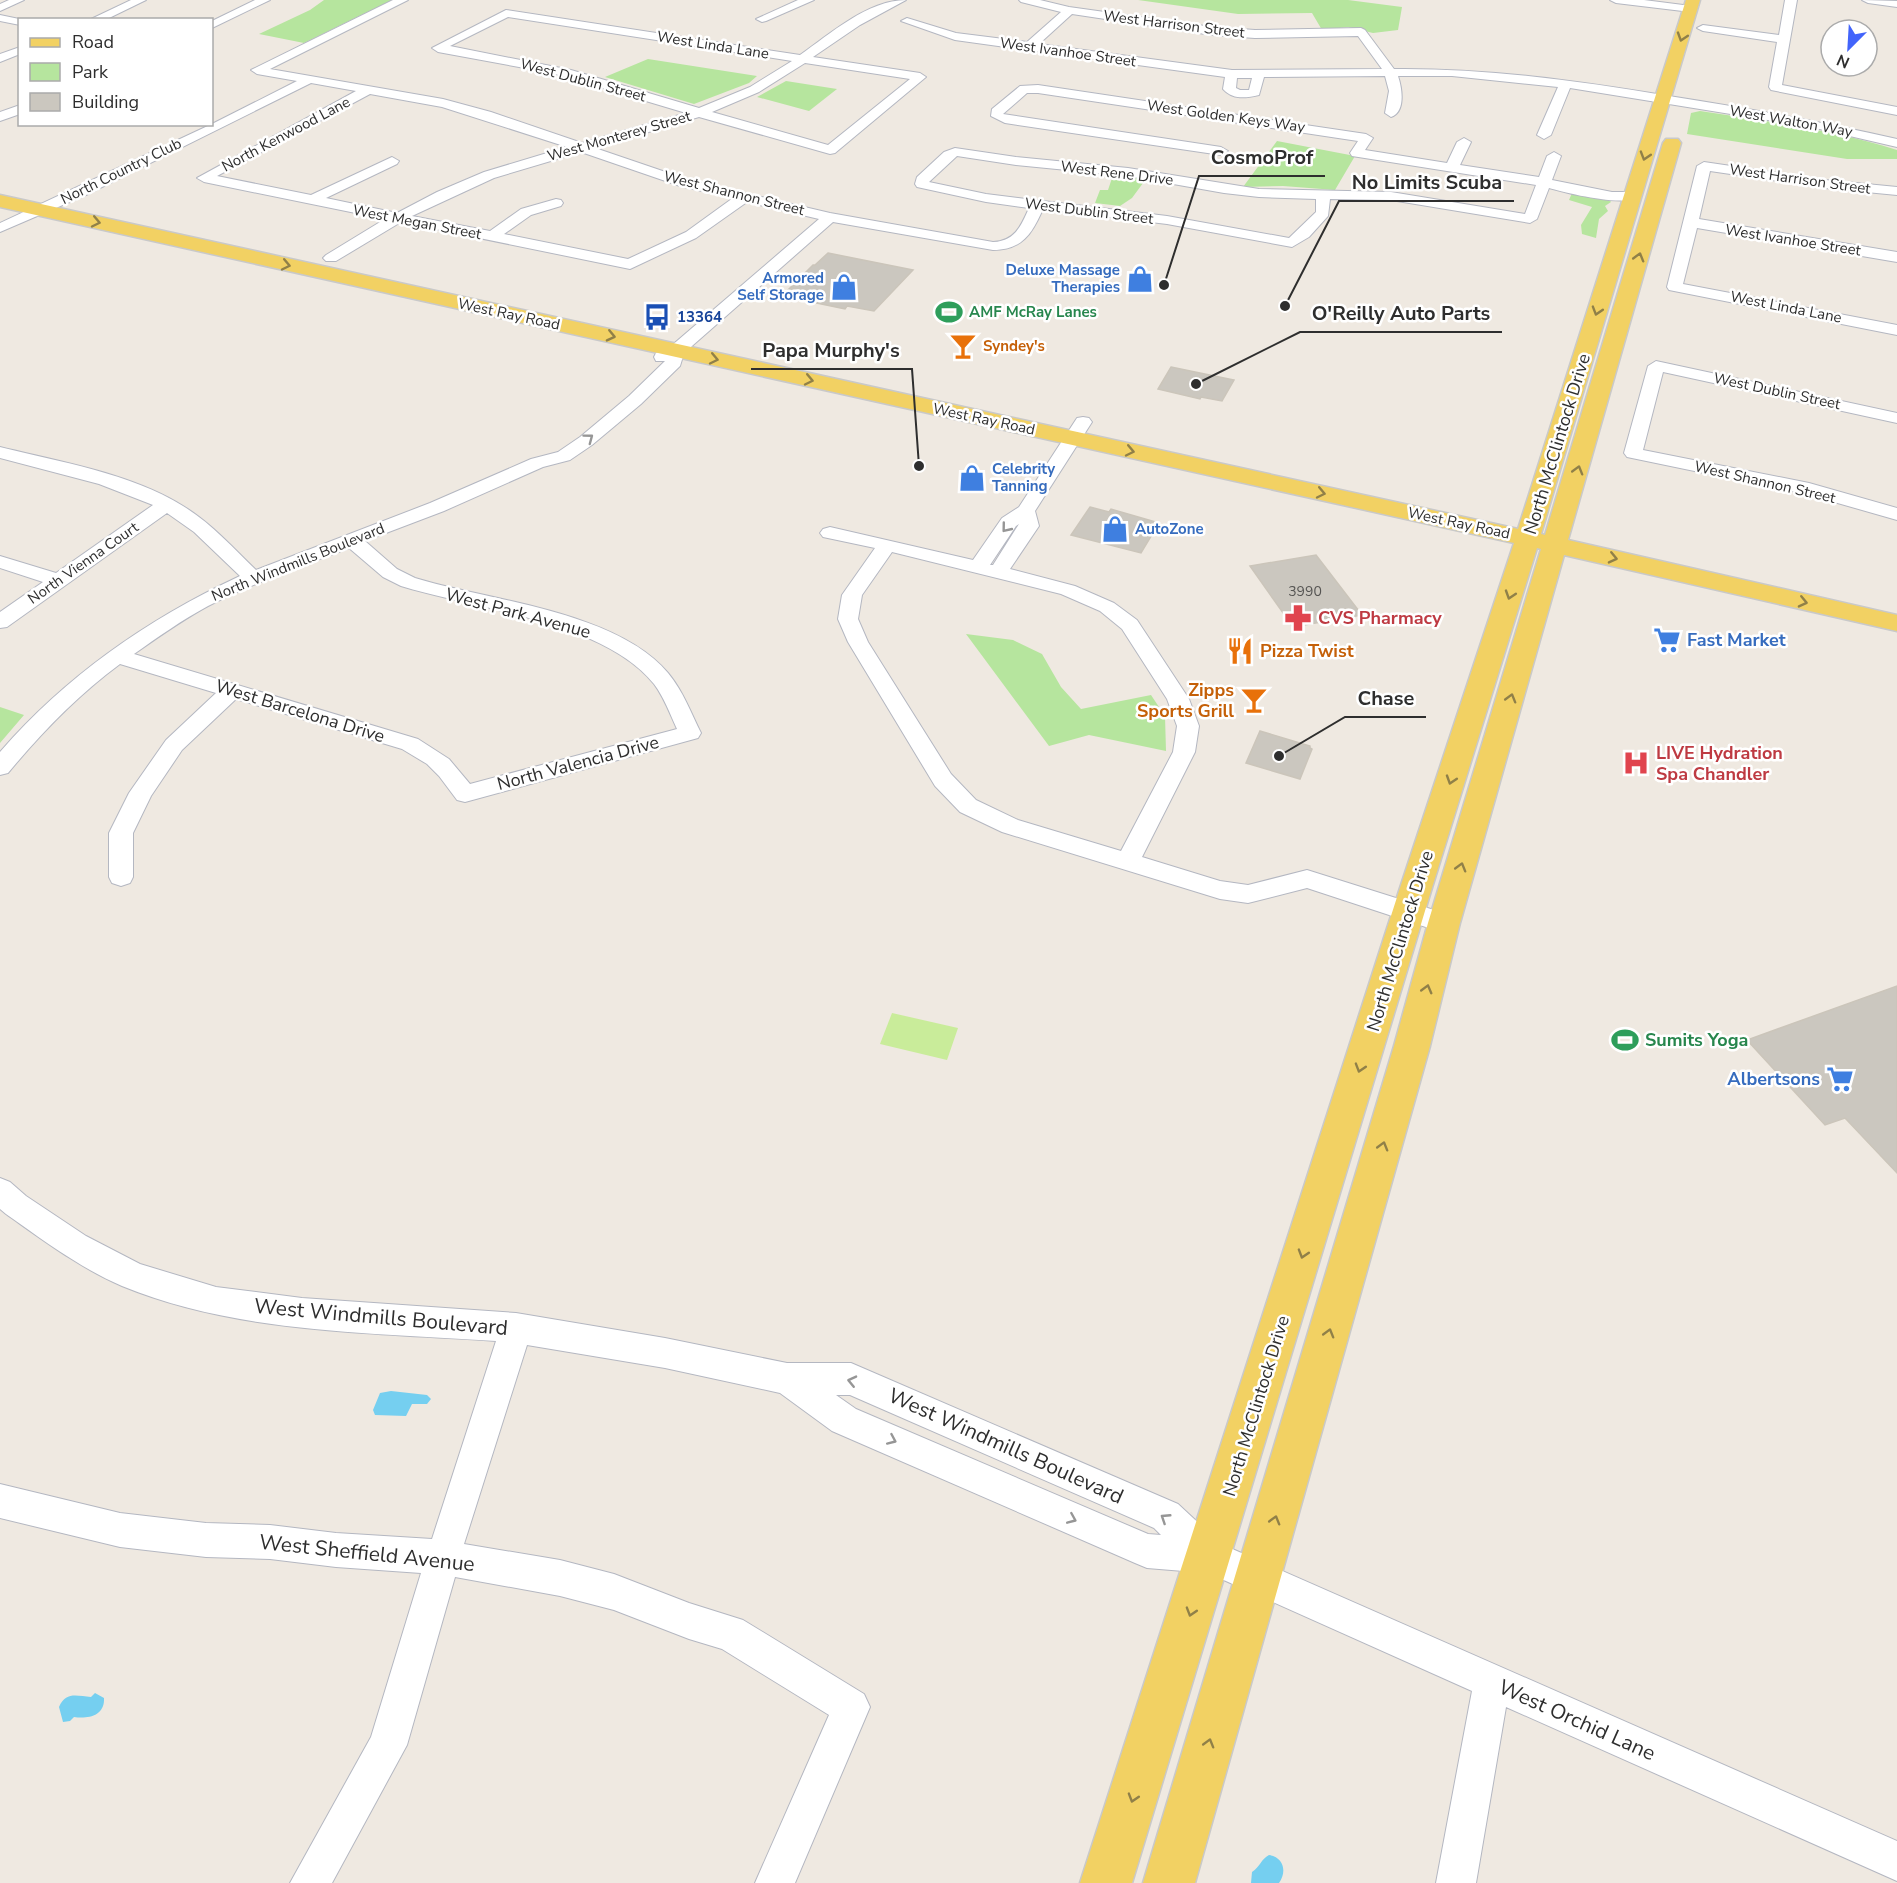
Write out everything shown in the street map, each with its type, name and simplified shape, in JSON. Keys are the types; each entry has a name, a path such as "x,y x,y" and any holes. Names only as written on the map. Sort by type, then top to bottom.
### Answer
{"main road":[{"name":"North McClintock Drive","path":"1106,1883 1232,1566 1427,917 1531,529 1629,196 1692,4"},
{"path":"1698,48 1709,9"},
{"name":"North McClintock Drive","path":"1427,917 1559,536 1682,108"},
{"name":"West Ray Road","path":"0,186 331,258 684,344"},
{"name":"West Ray Road","path":"0,201 684,344 1531,529 1897,623"},
{"name":"West Ray Road","path":"1559,536 1897,602"},
{"name":"North McClintock Drive","path":"1169,1883 1232,1566"}],"street":[{"path":"0,8 18,0"},
{"path":"99,18 140,0"},
{"path":"213,25 264,0"},
{"name":"West Shannon Street","path":"402,0 257,70 306,81 454,106 583,147 685,183 830,217 1005,247 1015,244 1038,204"},
{"path":"762,19 808,0"},
{"path":"868,0 893,2"},
{"name":"West Harrison Street","path":"1025,0 1069,10 1212,31 1255,34 1361,32 1391,73"},
{"path":"1616,0 1692,4"},
{"path":"1642,0 1692,4"},
{"path":"1791,0 1775,87 1897,111"},
{"path":"1868,0 1897,4"},
{"name":"West Monterey Street","path":"331,258 394,218 451,190 513,167 697,113 735,99 774,78 842,29 893,2"},
{"path":"1030,46 1069,10"},
{"name":"West Linda Lane","path":"438,48 506,13 920,77 830,150"},
{"path":"0,18 18,22"},
{"name":"West Ivanhoe Street","path":"907,21 955,36 1232,74 1258,76 1467,73 1662,100 1682,108"},
{"path":"1703,28 1784,39"},
{"name":"West Dublin Street","path":"438,48 532,64 830,150"},
{"path":"0,58 18,51"},
{"path":"1391,73 1398,92 1397,102 1391,113"},
{"path":"1232,74 1229,89 1236,94 1246,95 1256,92 1258,76"},
{"name":"North Country Club","path":"213,126 306,81"},
{"path":"1544,135 1565,85"},
{"name":"West Golden Keys Way","path":"1221,151 1143,138 1059,128 997,116 997,112 1024,89 1038,89 1246,118 1366,138 1357,153 1545,182 1612,196 1629,196"},
{"name":"North Kenwood Lane","path":"204,178 368,90"},
{"name":"West Walton Way","path":"1682,108 1811,123 1890,142"},
{"path":"0,117 18,110"},
{"path":"1198,184 1246,118"},
{"path":"198,126 208,128"},
{"name":"North Country Club","path":"0,228 212,126"},
{"path":"1890,142 1897,128"},
{"path":"1452,167 1464,142"},
{"name":"West Dublin Street","path":"955,152 922,180 922,184 986,198 1156,219 1292,243 1304,234 1323,213 1323,194"},
{"name":"West Rene Drive","path":"955,152 1016,161 1128,172 1259,193 1391,196 1530,219 1545,182"},
{"path":"1545,182 1554,156"},
{"path":"310,201 392,161"},
{"name":"West Harrison Street","path":"1690,222 1704,166 1826,184 1897,191"},
{"name":"West Megan Street","path":"204,178 630,264 691,235 744,197"},
{"path":"491,237 526,212 556,203"},
{"name":"North Windmills Boulevard","path":"0,767 61,702 117,656 178,615 253,578 437,507 537,463 548,448 584,423 657,359 684,344 830,217"},
{"name":"West Linda Lane","path":"1690,222 1675,286 1897,330"},
{"name":"West Ivanhoe Street","path":"1690,222 1897,257"},
{"name":"West Dublin Street","path":"1633,453 1656,366 1897,418"},
{"path":"988,570 1029,526 1026,511 1078,430"},
{"path":"0,452 103,480 167,504 253,578"},
{"name":"West Shannon Street","path":"1633,453 1809,489 1897,514"},
{"name":"North Vienna Court","path":"0,622 167,504"},
{"path":"830,533 887,545 1081,594 1116,612 1137,633 1184,713 1188,726 1184,752 1128,862"},
{"name":"West Park Avenue","path":"351,539 390,573 408,582 567,624 614,642 637,656 657,673 667,685 690,733"},
{"path":"887,545 852,595 848,620 858,642 947,786 968,806 991,819 1220,890 1248,894 1307,879 1427,917"},
{"path":"0,562 58,580"},
{"name":"West Barcelona Drive","path":"117,656 410,744 432,755 449,771 465,794"},
{"path":"121,877 121,833 141,793 174,745 233,690"},
{"name":"North Valencia Drive","path":"465,794 690,733"},
{"name":"West Windmills Boulevard","path":"0,1191 16,1205 75,1246 131,1275 173,1290 216,1301 302,1313 516,1328 665,1353 788,1379 844,1420 1147,1551 1232,1566"},
{"path":"310,1883 388,1745 443,1557 516,1328"},
{"name":"West Sheffield Avenue","path":"0,1501 120,1530 206,1540 270,1542 336,1550 443,1557 560,1578 604,1589 689,1621 730,1633 851,1707 775,1883"},
{"name":"West Orchid Lane","path":"1232,1566 1897,1861"},
{"path":"1456,1883 1492,1683"}],"green space":[{"path":"324,0 392,0 304,43 259,34 310,10"},
{"path":"1138,0 1348,0 1402,7 1398,30 1373,33 1348,27 1322,30 1312,13 1238,14"},
{"path":"648,59 757,76 749,83 694,104 605,77"},
{"path":"786,81 837,89 809,111 757,97"},
{"path":"1700,111 1849,137 1897,150 1897,159 1847,159 1687,134 1691,113"},
{"path":"1277,141 1355,156 1335,190 1283,186 1243,187"},
{"path":"1113,175 1146,179 1132,198 1120,206 1095,203 1100,190 1108,190"},
{"path":"1572,193 1593,198 1608,198 1611,202 1605,206 1608,211 1599,219 1596,238 1582,234 1581,225 1592,207 1569,200"},
{"path":"966,634 1013,640 1042,654 1061,687 1081,709 1151,695 1165,716 1166,751 1089,735 1049,746"},
{"path":"0,707 24,715 0,743"},
{"path":"892,1013 958,1028 947,1060 880,1044"}],"water":[{"path":"391,1391 427,1395 431,1399 427,1404 412,1404 406,1416 375,1415 373,1410 380,1393"},
{"path":"95,1693 104,1698 104,1704 99,1712 90,1717 74,1717 70,1721 63,1722 59,1707 65,1699 72,1696 91,1697"},
{"path":"1269,1855 1278,1859 1283,1866 1283,1874 1279,1883 1251,1883 1252,1872"}],"building":[{"name":"Armored Self Storage","path":"828,253 913,270 874,311 847,306 845,309 807,301 810,298 785,293"},
{"path":"1171,367 1234,380 1222,401 1201,397 1200,399 1158,389"},
{"name":"AutoZone","path":"1090,507 1109,512 1111,509 1159,523 1141,553 1071,535"},
{"name":"CVS Pharmacy","path":"1316,555 1362,615 1293,627 1250,566"},
{"path":"1260,731 1310,746 1312,749 1300,779 1246,763"},
{"name":"Albertsons","path":"1897,986 1897,1173 1845,1118 1825,1125 1747,1040"}],"place":[{"name":"Deluxe Massage Therapies","path":"1140,279"},
{"name":"CosmoProf","path":"1164,285"},
{"name":"Armored Self Storage","path":"844,287"},
{"name":"No Limits Scuba","path":"1285,306"},
{"name":"AMF McRay Lanes","path":"949,312"},
{"name":"13364","path":"657,317"},
{"name":"Syndey's","path":"963,346"},
{"name":"O'Reilly Auto Parts","path":"1196,384"},
{"name":"Papa Murphy's","path":"919,466"},
{"name":"Celebrity Tanning","path":"972,478"},
{"name":"AutoZone","path":"1115,529"},
{"name":"CVS Pharmacy","path":"1298,618"},
{"name":"Fast Market","path":"1667,640"},
{"name":"Pizza Twist","path":"1240,651"},
{"name":"Zipps Sports Grill","path":"1254,700"},
{"name":"Chase","path":"1279,756"},
{"name":"LIVE Hydration Spa Chandler","path":"1636,763"},
{"name":"Sumits Yoga","path":"1625,1040"},
{"name":"Albertsons","path":"1840,1079"}]}
